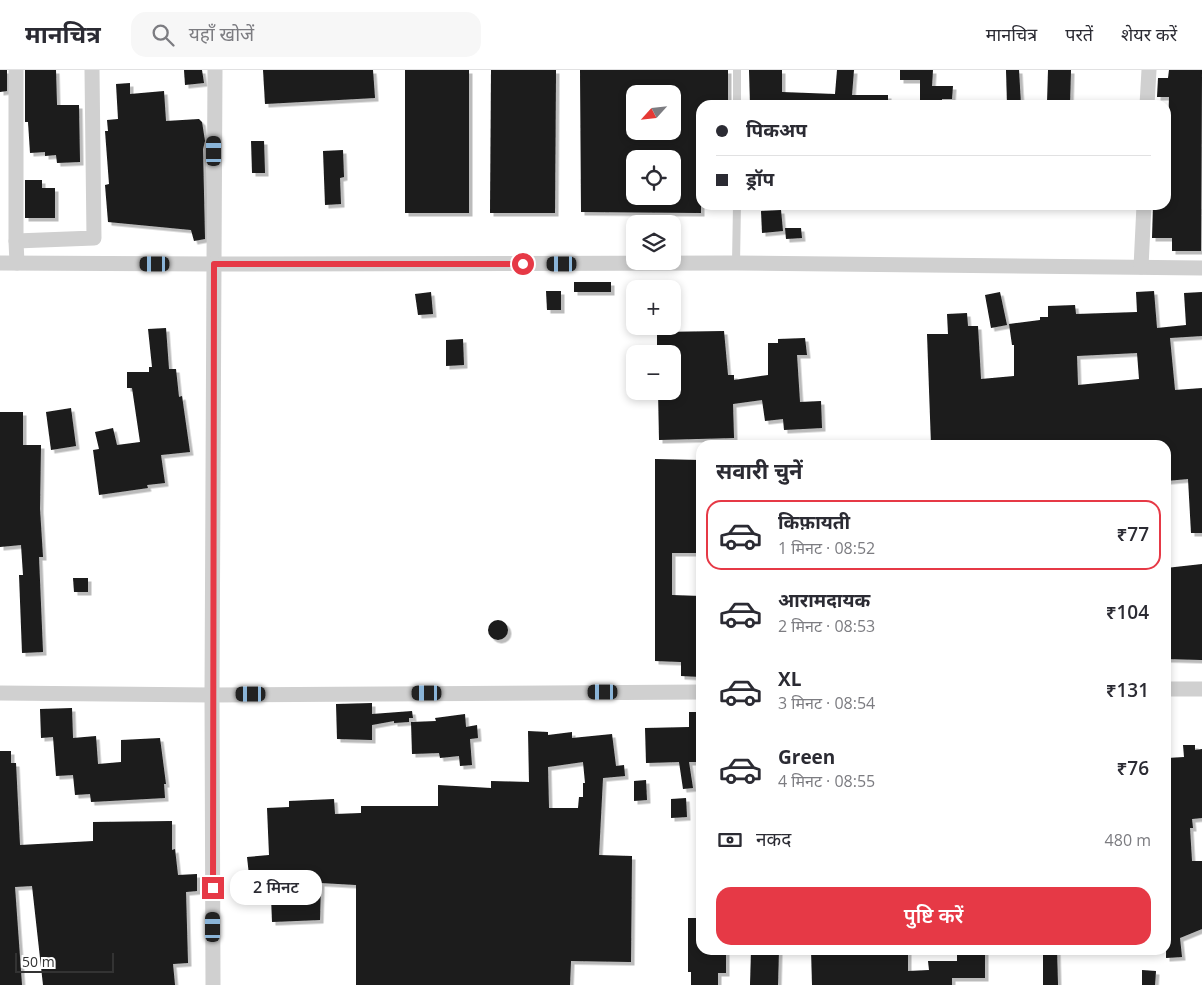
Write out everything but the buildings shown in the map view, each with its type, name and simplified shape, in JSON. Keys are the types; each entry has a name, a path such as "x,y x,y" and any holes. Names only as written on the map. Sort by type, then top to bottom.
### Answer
{"street":[{"path":"16,70 16,262"},
{"path":"16,240 94,238 92,70"},
{"path":"214,985 212,695 215,70"},
{"path":"1147,100 1149,70"},
{"path":"1141,267 1144,210"},
{"path":"0,263 736,263 1202,268"},
{"path":"1171,689 1202,689"},
{"path":"0,693 212,695 696,692"}],"lane":[{"path":"737,70 737,100"},
{"path":"736,210 736,263"}],"route":[{"path":"213,888 214,264 523,264"}]}
